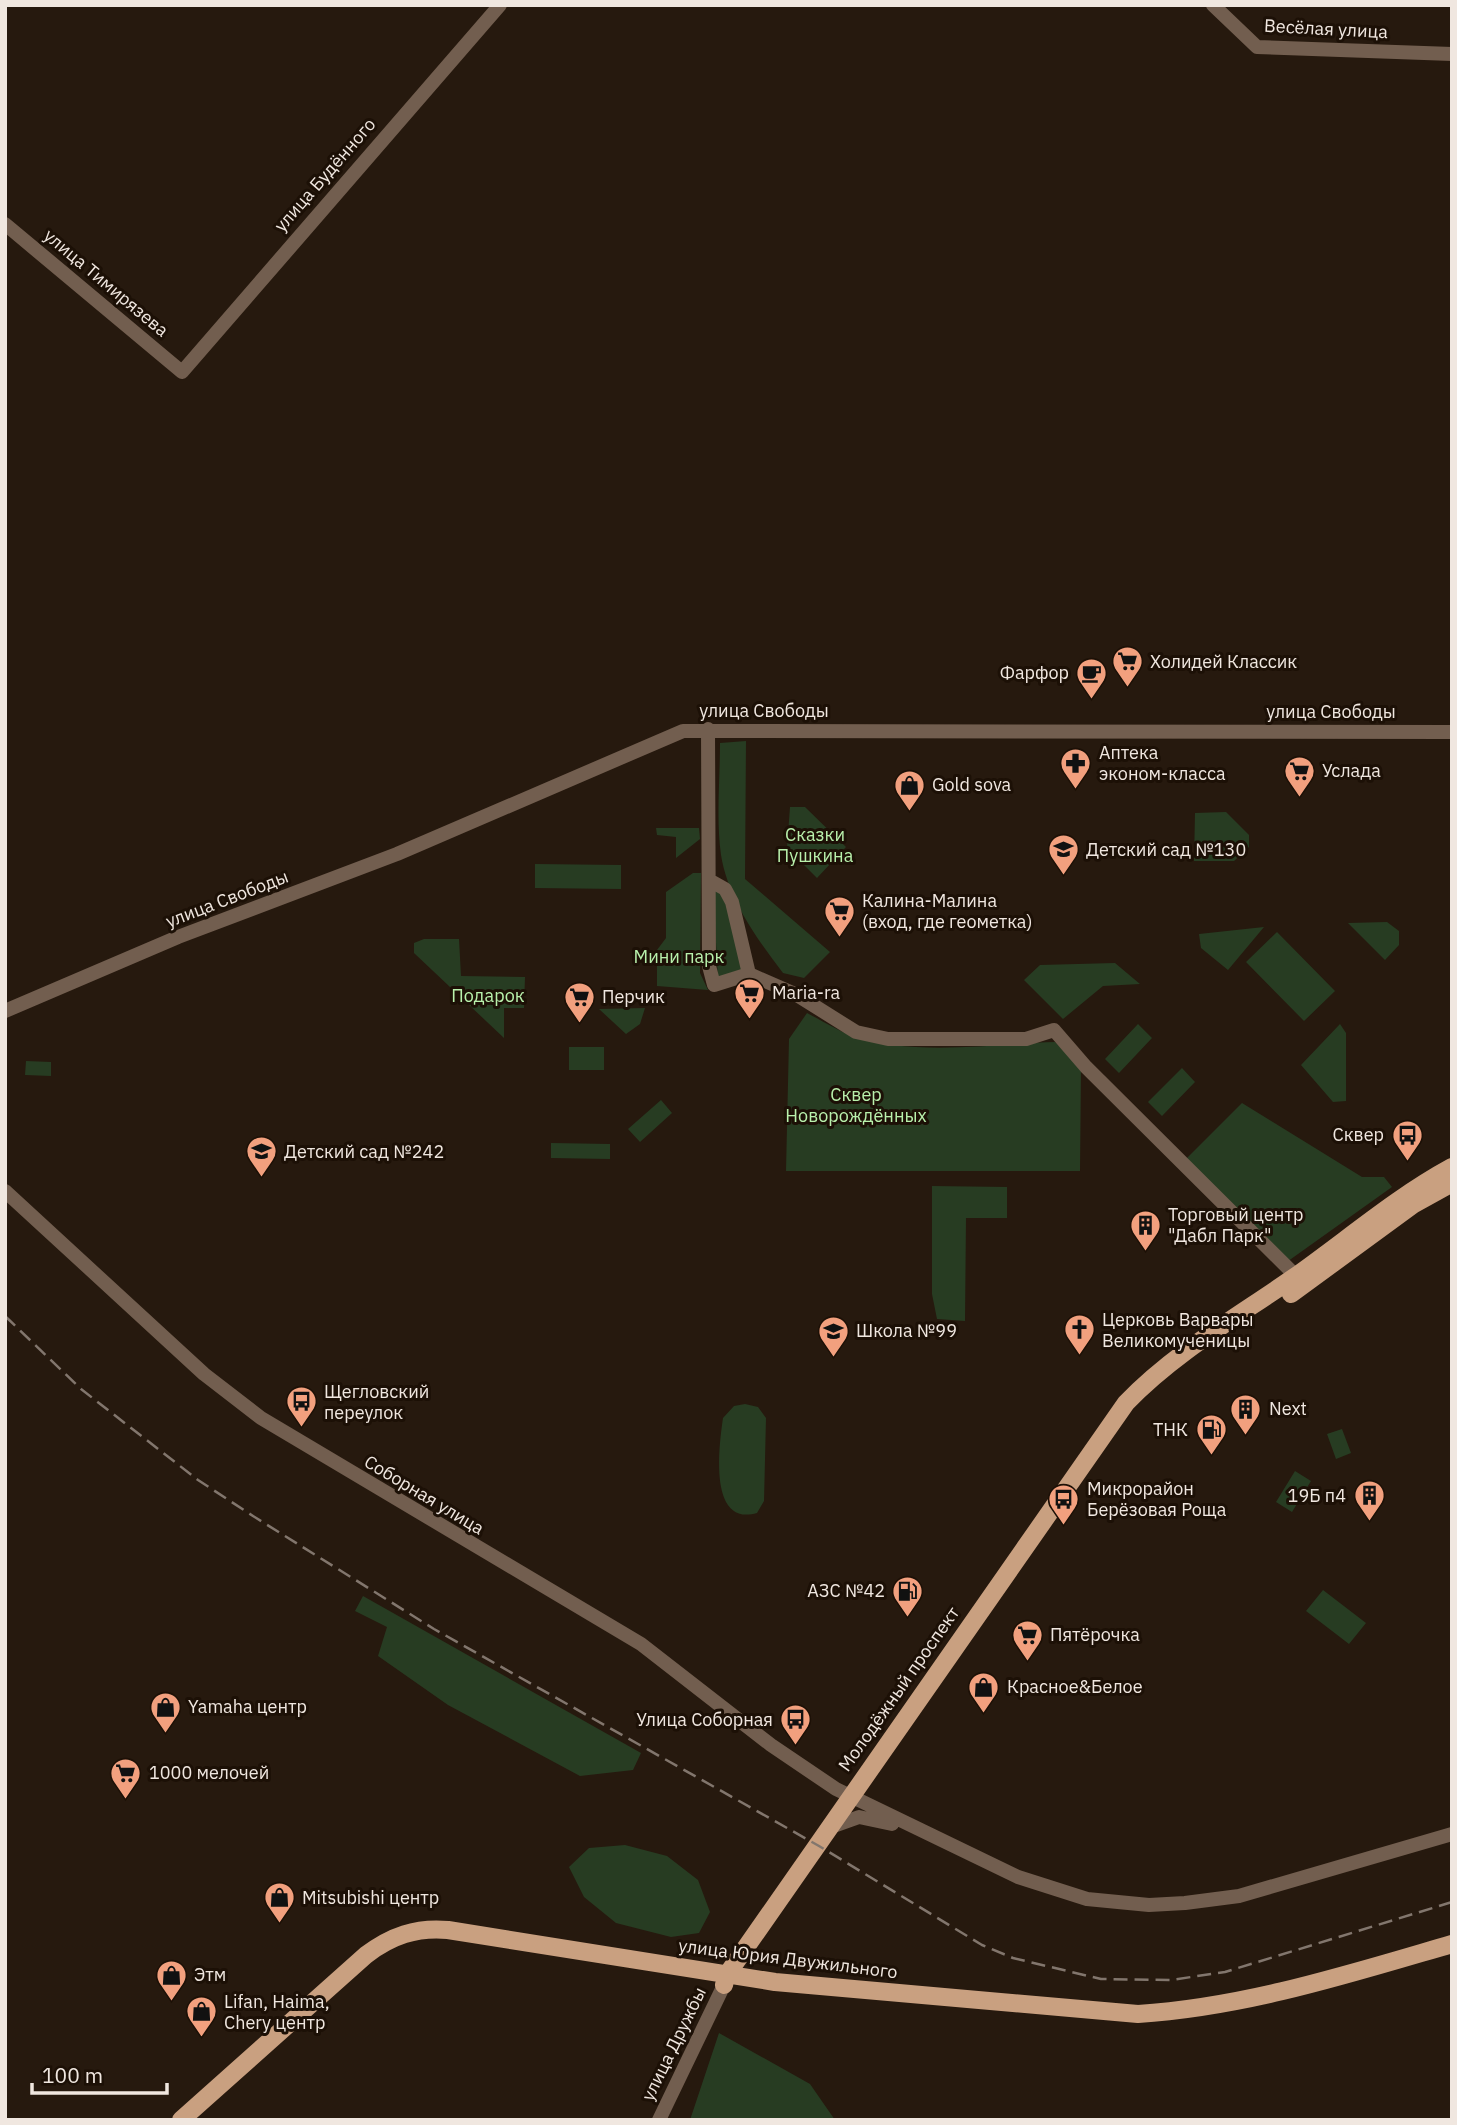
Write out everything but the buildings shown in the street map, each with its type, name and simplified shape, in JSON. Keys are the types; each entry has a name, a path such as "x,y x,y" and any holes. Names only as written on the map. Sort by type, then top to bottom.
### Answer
{"main road":[{"name":"Молодёжный проспект","path":"725,1980 851,1796 1116,1422 1126,1403 1164,1367 1296,1276 1405,1193 1452,1167"},
{"name":"Молодёжный проспект","path":"1116,1422 1172,1376 1343,1258 1414,1204 1452,1183"},
{"name":"улица Юрия Двужильного","path":"181,2120 366,1955 381,1944 407,1933 448,1930 807,1995 1136,2024 1184,2021 1233,2013 1305,1996 1452,1952"},
{"name":"улица Юрия Двужильного","path":"196,2120 352,1975 393,1946 412,1940 438,1937 725,1980 1138,2014 1180,2011 1243,2000 1313,1984 1452,1944"}],"street":[{"name":"улица Будённого","path":"182,372 500,5"},
{"name":"Весёлая улица","path":"1213,5 1257,47 1452,54"},
{"name":"улица Тимирязева","path":"5,223 182,372"},
{"path":"708,729 709,966 714,985 749,974 797,995 856,1032 888,1039 1026,1039 1054,1030 1096,1076 1296,1276"},
{"name":"улица Свободы","path":"5,1011 178,937 397,854 683,731 1452,732"},
{"path":"709,880 725,889 732,902 749,974"},
{"name":"Соборная улица","path":"5,1191 231,1397 314,1451 641,1644 771,1745 836,1789 917,1830"},
{"path":"830,1828 859,1817 917,1830 1018,1877 1060,1892 1087,1899 1149,1905 1239,1896 1452,1834"},
{"name":"улица Дружбы","path":"659,2120 725,1980"}],"green space":[{"path":"746,741 745,879 830,952 804,978 783,973 754,932 730,887 721,855 720,743"},
{"name":"Сказки Пушкина","path":"790,807 805,807 846,847 817,878 787,848"},
{"path":"1226,812 1249,835 1249,847 1234,861 1194,861 1195,813"},
{"path":"656,828 699,828 700,839 676,858 676,837 657,835"},
{"path":"535,864 621,865 621,889 535,888"},
{"name":"Мини парк","path":"693,873 701,873 700,973 708,990 657,986 657,950 666,938 666,892"},
{"path":"713,886 723,891 743,968 734,977 718,980"},
{"path":"1387,922 1399,931 1399,945 1385,960 1348,923"},
{"path":"1264,927 1228,970 1201,948 1199,934"},
{"path":"1277,932 1335,991 1304,1021 1246,962"},
{"name":"Подарок","path":"424,939 459,939 461,976 525,977 524,1008 504,1008 504,1038 414,953 414,943"},
{"path":"1115,963 1140,984 1103,986 1063,1019 1024,980 1040,965"},
{"path":"645,1008 640,1024 626,1034 599,1009"},
{"name":"Сквер Новорождённых","path":"807,1013 851,1035 899,1046 951,1048 1055,1042 1081,1067 1080,1171 786,1171 789,1039"},
{"path":"1138,1024 1152,1038 1119,1073 1105,1059"},
{"path":"1340,1024 1346,1033 1346,1101 1333,1102 1301,1065"},
{"path":"569,1047 604,1047 604,1070 569,1070"},
{"path":"26,1061 51,1062 51,1076 25,1075"},
{"path":"1182,1068 1195,1082 1162,1116 1148,1102"},
{"path":"661,1100 672,1113 640,1142 628,1129"},
{"path":"1242,1103 1362,1177 1384,1177 1392,1187 1284,1264 1182,1163"},
{"path":"551,1143 610,1144 610,1159 551,1158"},
{"path":"932,1186 1007,1187 1007,1218 966,1218 965,1321 937,1319 932,1294"},
{"path":"745,1404 758,1407 766,1418 764,1501 757,1513 741,1514 730,1508 724,1496 719,1464 723,1418 734,1406"},
{"path":"1342,1429 1351,1453 1336,1459 1327,1434"},
{"path":"1295,1471 1311,1481 1292,1512 1276,1502"},
{"path":"1323,1590 1366,1623 1349,1644 1306,1611"},
{"path":"363,1596 641,1753 633,1770 580,1776 448,1705 378,1656 387,1627 355,1611"},
{"path":"625,1845 667,1856 698,1880 710,1912 699,1933 671,1937 616,1923 584,1897 569,1867 589,1848"},
{"path":"719,2033 810,2084 835,2120 690,2120"}],"railway":[{"path":"5,1316 81,1389 198,1480 253,1516 434,1629 819,1846 982,1945 1013,1958 1101,1979 1171,1980 1225,1972 1452,1902"}],"place":[{"name":"Холидей Классик","path":"1127,689"},
{"name":"Фарфор","path":"1092,700"},
{"name":"Аптека эконом-класса","path":"1076,790"},
{"name":"Услада","path":"1299,798"},
{"name":"Gold sova","path":"909,812"},
{"name":"Детский сад №130","path":"1063,877"},
{"name":"Калина-Малина (вход, где геометка)","path":"839,938"},
{"name":"Maria-ra","path":"749,1020"},
{"name":"Перчик","path":"579,1024"},
{"name":"Сквер","path":"1407,1162"},
{"name":"Детский сад №242","path":"261,1179"},
{"name":"Торговый центр \"Дабл Парк\"","path":"1145,1252"},
{"name":"Церковь Варвары Великомученицы","path":"1079,1357"},
{"name":"Школа №99","path":"833,1358"},
{"name":"Щегловский переулок","path":"301,1429"},
{"name":"Next","path":"1246,1436"},
{"name":"ТНК","path":"1211,1457"},
{"name":"19Б п4","path":"1369,1523"},
{"name":"Микрорайон Берёзовая Роща","path":"1064,1526"},
{"name":"АЗС №42","path":"908,1618"},
{"name":"Пятёрочка","path":"1027,1662"},
{"name":"Красное&Белое","path":"984,1714"},
{"name":"Yamaha центр","path":"165,1734"},
{"name":"Улица Соборная","path":"796,1747"},
{"name":"1000 мелочей","path":"126,1800"},
{"name":"Mitsubishi центр","path":"279,1925"},
{"name":"Этм","path":"171,2002"},
{"name":"Lifan, Haima, Chery центр","path":"201,2039"}]}
